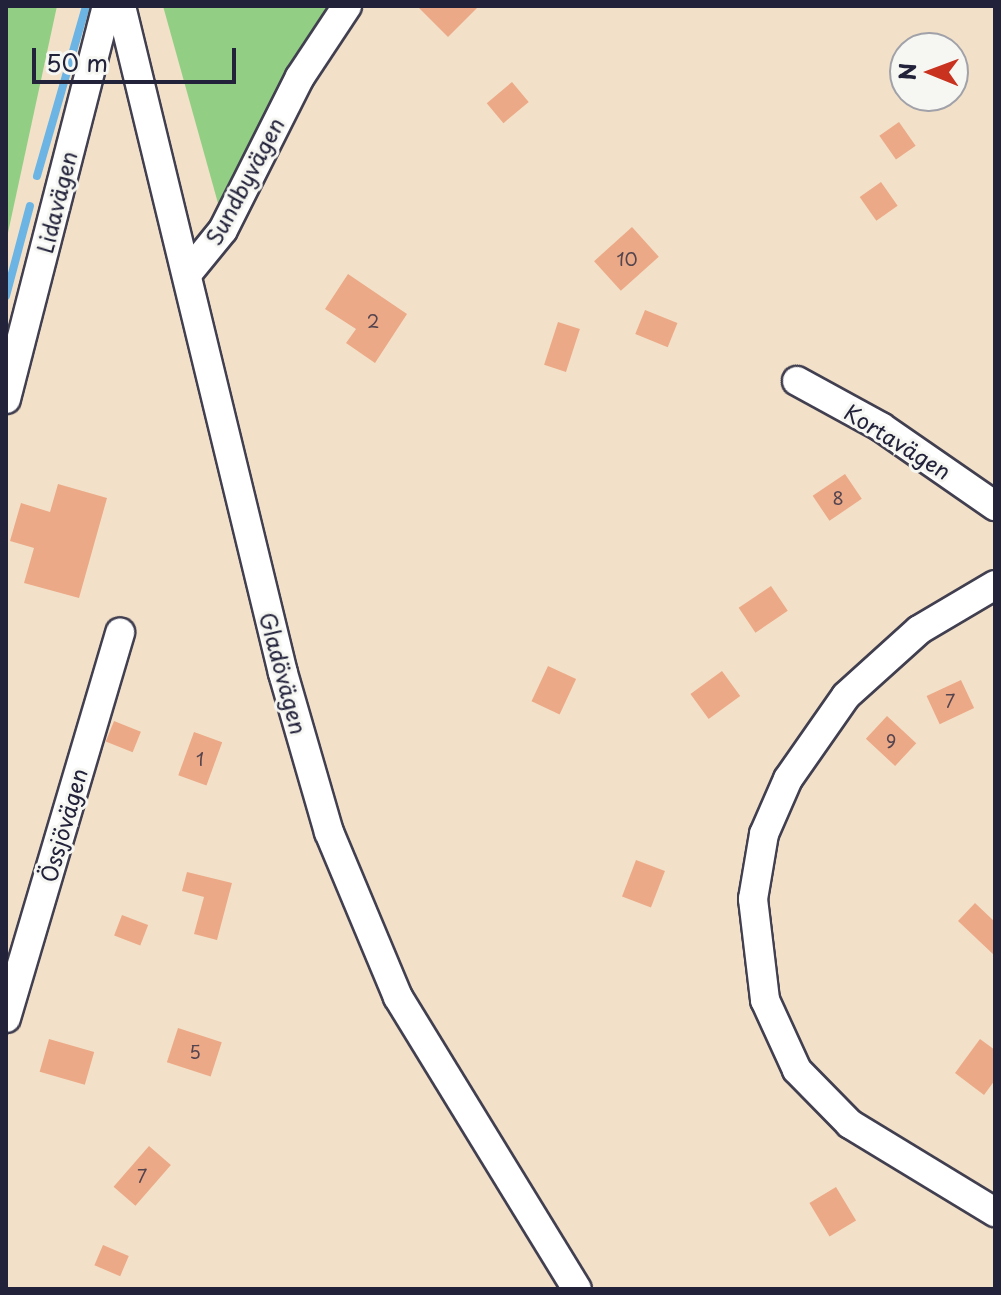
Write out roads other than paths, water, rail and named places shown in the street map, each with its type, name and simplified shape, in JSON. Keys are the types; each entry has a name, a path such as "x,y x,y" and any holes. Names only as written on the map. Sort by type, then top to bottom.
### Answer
{"street":[{"name":"Lidavägen","path":"6,399 107,6"},
{"name":"Gladövägen","path":"121,6 279,658 329,832 398,997 577,1289"},
{"name":"Sundbyvägen","path":"188,273 223,230 300,77 347,6"},
{"name":"Kortavägen","path":"797,381 881,427 995,506"},
{"path":"995,585 919,630 846,696 788,779 764,834 753,899 765,1000 797,1070 850,1124 995,1212"},
{"name":"Össjövägen","path":"6,1018 120,632"}],"waterway":[{"path":"37,176 86,6"},
{"path":"6,296 30,206"}]}
